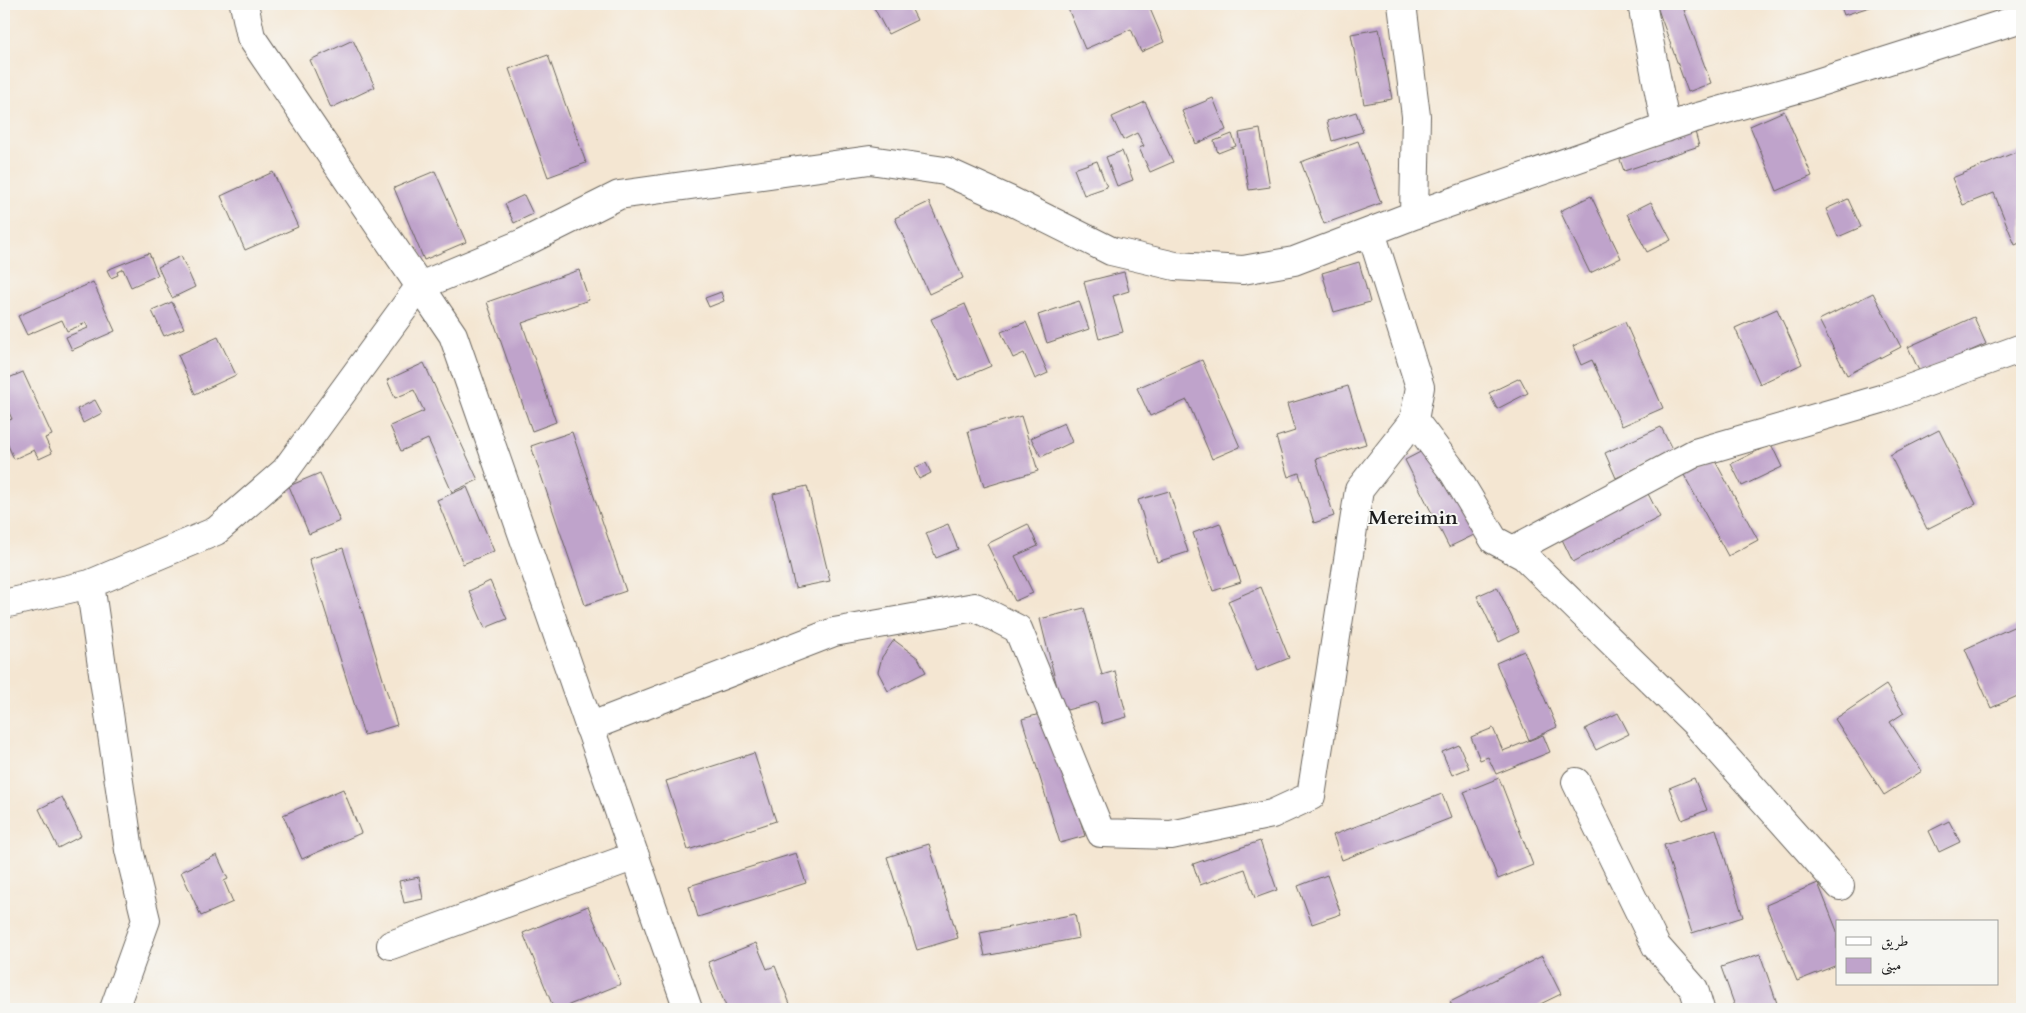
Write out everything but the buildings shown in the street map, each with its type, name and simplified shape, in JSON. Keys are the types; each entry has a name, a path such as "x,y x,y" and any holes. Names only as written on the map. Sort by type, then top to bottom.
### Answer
{"street":[{"path":"244,4 250,37 453,335 688,1009"},
{"path":"1402,4 1416,116 1414,216"},
{"path":"1642,4 1666,128"},
{"path":"4,604 90,584 216,531 285,471 420,286 523,243 620,195 870,160 945,171 1009,200 1110,251 1175,266 1243,270 1294,261 1414,216 1666,128 1804,87 2022,18"},
{"path":"589,727 834,632 975,607 1018,629 1101,833 1171,835 1272,814 1311,796 1359,490 1414,420 1420,387 1371,232"},
{"path":"1513,550 1695,453 1881,399 2022,348"},
{"path":"1414,420 1454,473 1494,540 1524,556 1696,724 1840,886"},
{"path":"90,584 129,850 146,920 114,1009"},
{"path":"1576,782 1656,946 1694,989 1700,1009"},
{"path":"391,945 635,856"}],"district":[{"name":"Mereimin","path":"1413,517"}]}
